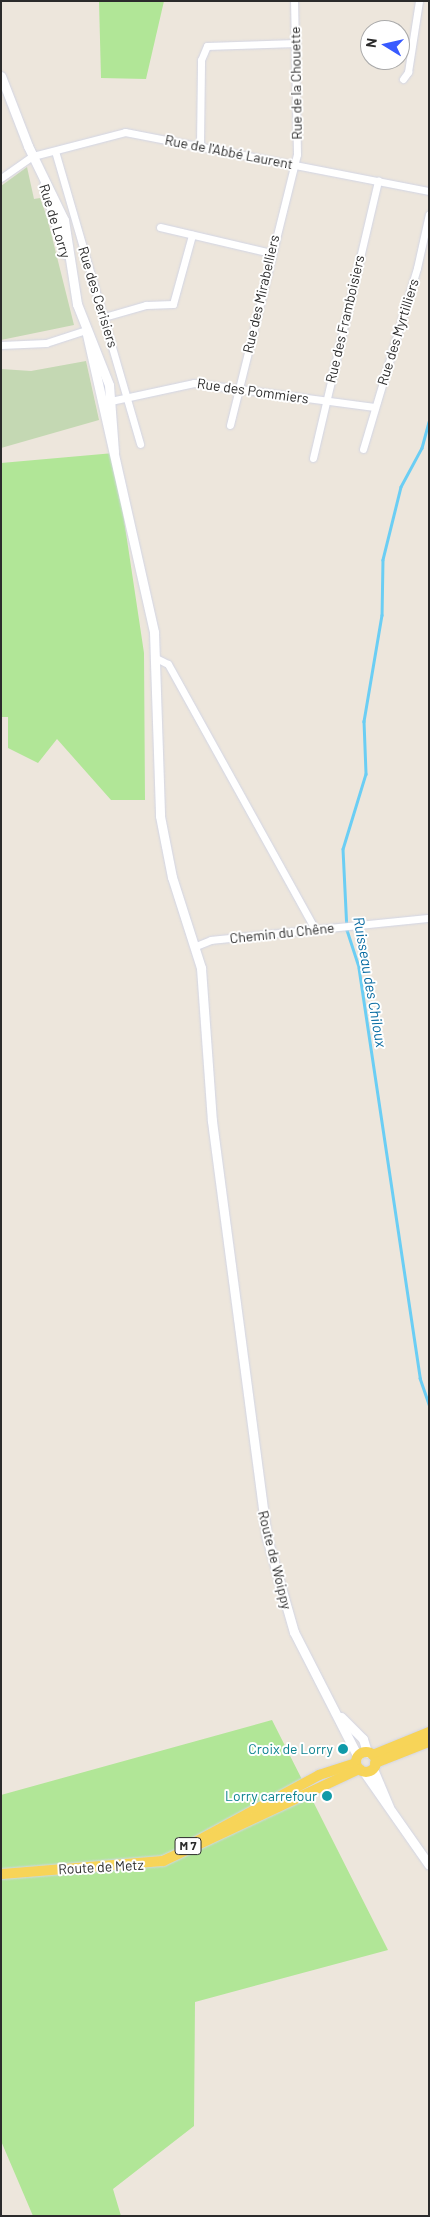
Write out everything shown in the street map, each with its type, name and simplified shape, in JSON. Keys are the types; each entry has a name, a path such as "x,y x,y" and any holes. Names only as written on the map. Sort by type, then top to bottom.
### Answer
{"main road":[{"name":"Route de Metz","path":"1,1874 164,1861 429,1732"},
{"name":"Route de Metz","path":"1,1868 162,1855 183,1848 319,1775 429,1742"}],"street":[{"name":"Rue de la Chouette","path":"292,164 300,127 294,1"},
{"path":"402,79 408,72 419,1"},
{"path":"200,146 200,60 207,46 296,43"},
{"name":"Rue de Lorry","path":"1,76 32,156 40,171 107,401 114,453 156,658 156,745 164,847 196,946"},
{"name":"Rue de l'Abbé Laurent","path":"32,156 125,132 428,191"},
{"name":"Rue des Cerisiers","path":"55,151 129,398 140,444"},
{"path":"1,178 32,156"},
{"name":"Rue des Mirabelliers","path":"230,425 292,164"},
{"name":"Rue des Framboisiers","path":"313,458 378,181"},
{"name":"Rue des Myrtilliers","path":"363,449 417,268 429,214"},
{"path":"160,227 271,253"},
{"path":"104,316 146,305 173,304 192,234"},
{"path":"1,345 46,343 86,330"},
{"name":"Rue des Pommiers","path":"107,401 129,398 194,383 240,387 326,402 374,407"},
{"path":"156,658 168,664 315,929"},
{"name":"Chemin du Chêne","path":"196,946 211,940 429,918"},
{"name":"Route de Woippy","path":"196,946 212,1121 250,1395 260,1494 280,1590 294,1632 366,1762"},
{"name":"Route de Woippy","path":"338,1714 363,1739 366,1762"},
{"path":"366,1762 383,1783 391,1812"},
{"path":"366,1762 391,1812 429,1865"}],"green space":[{"path":"99,1 164,1 146,79 101,78"},
{"path":"27,167 34,199 40,198 47,217 74,325 1,340 1,186"},
{"path":"86,361 99,420 1,448 1,369 31,371"},
{"path":"114,453 144,653 145,800 111,800 57,739 38,763 8,748 8,717 1,717 1,463"},
{"path":"272,1720 388,1950 195,2002 194,2126 113,2189 121,2216 33,2216 1,2141 1,1795"}],"waterway":[{"name":"Ruisseau des Chiloux","path":"429,422 422,448 401,487 383,560 382,615 364,721 366,774 343,849 347,930 359,968 420,1378 429,1404"}],"place":[{"name":"Croix de Lorry","path":"343,1749"},
{"name":"Lorry carrefour","path":"327,1796"}]}
